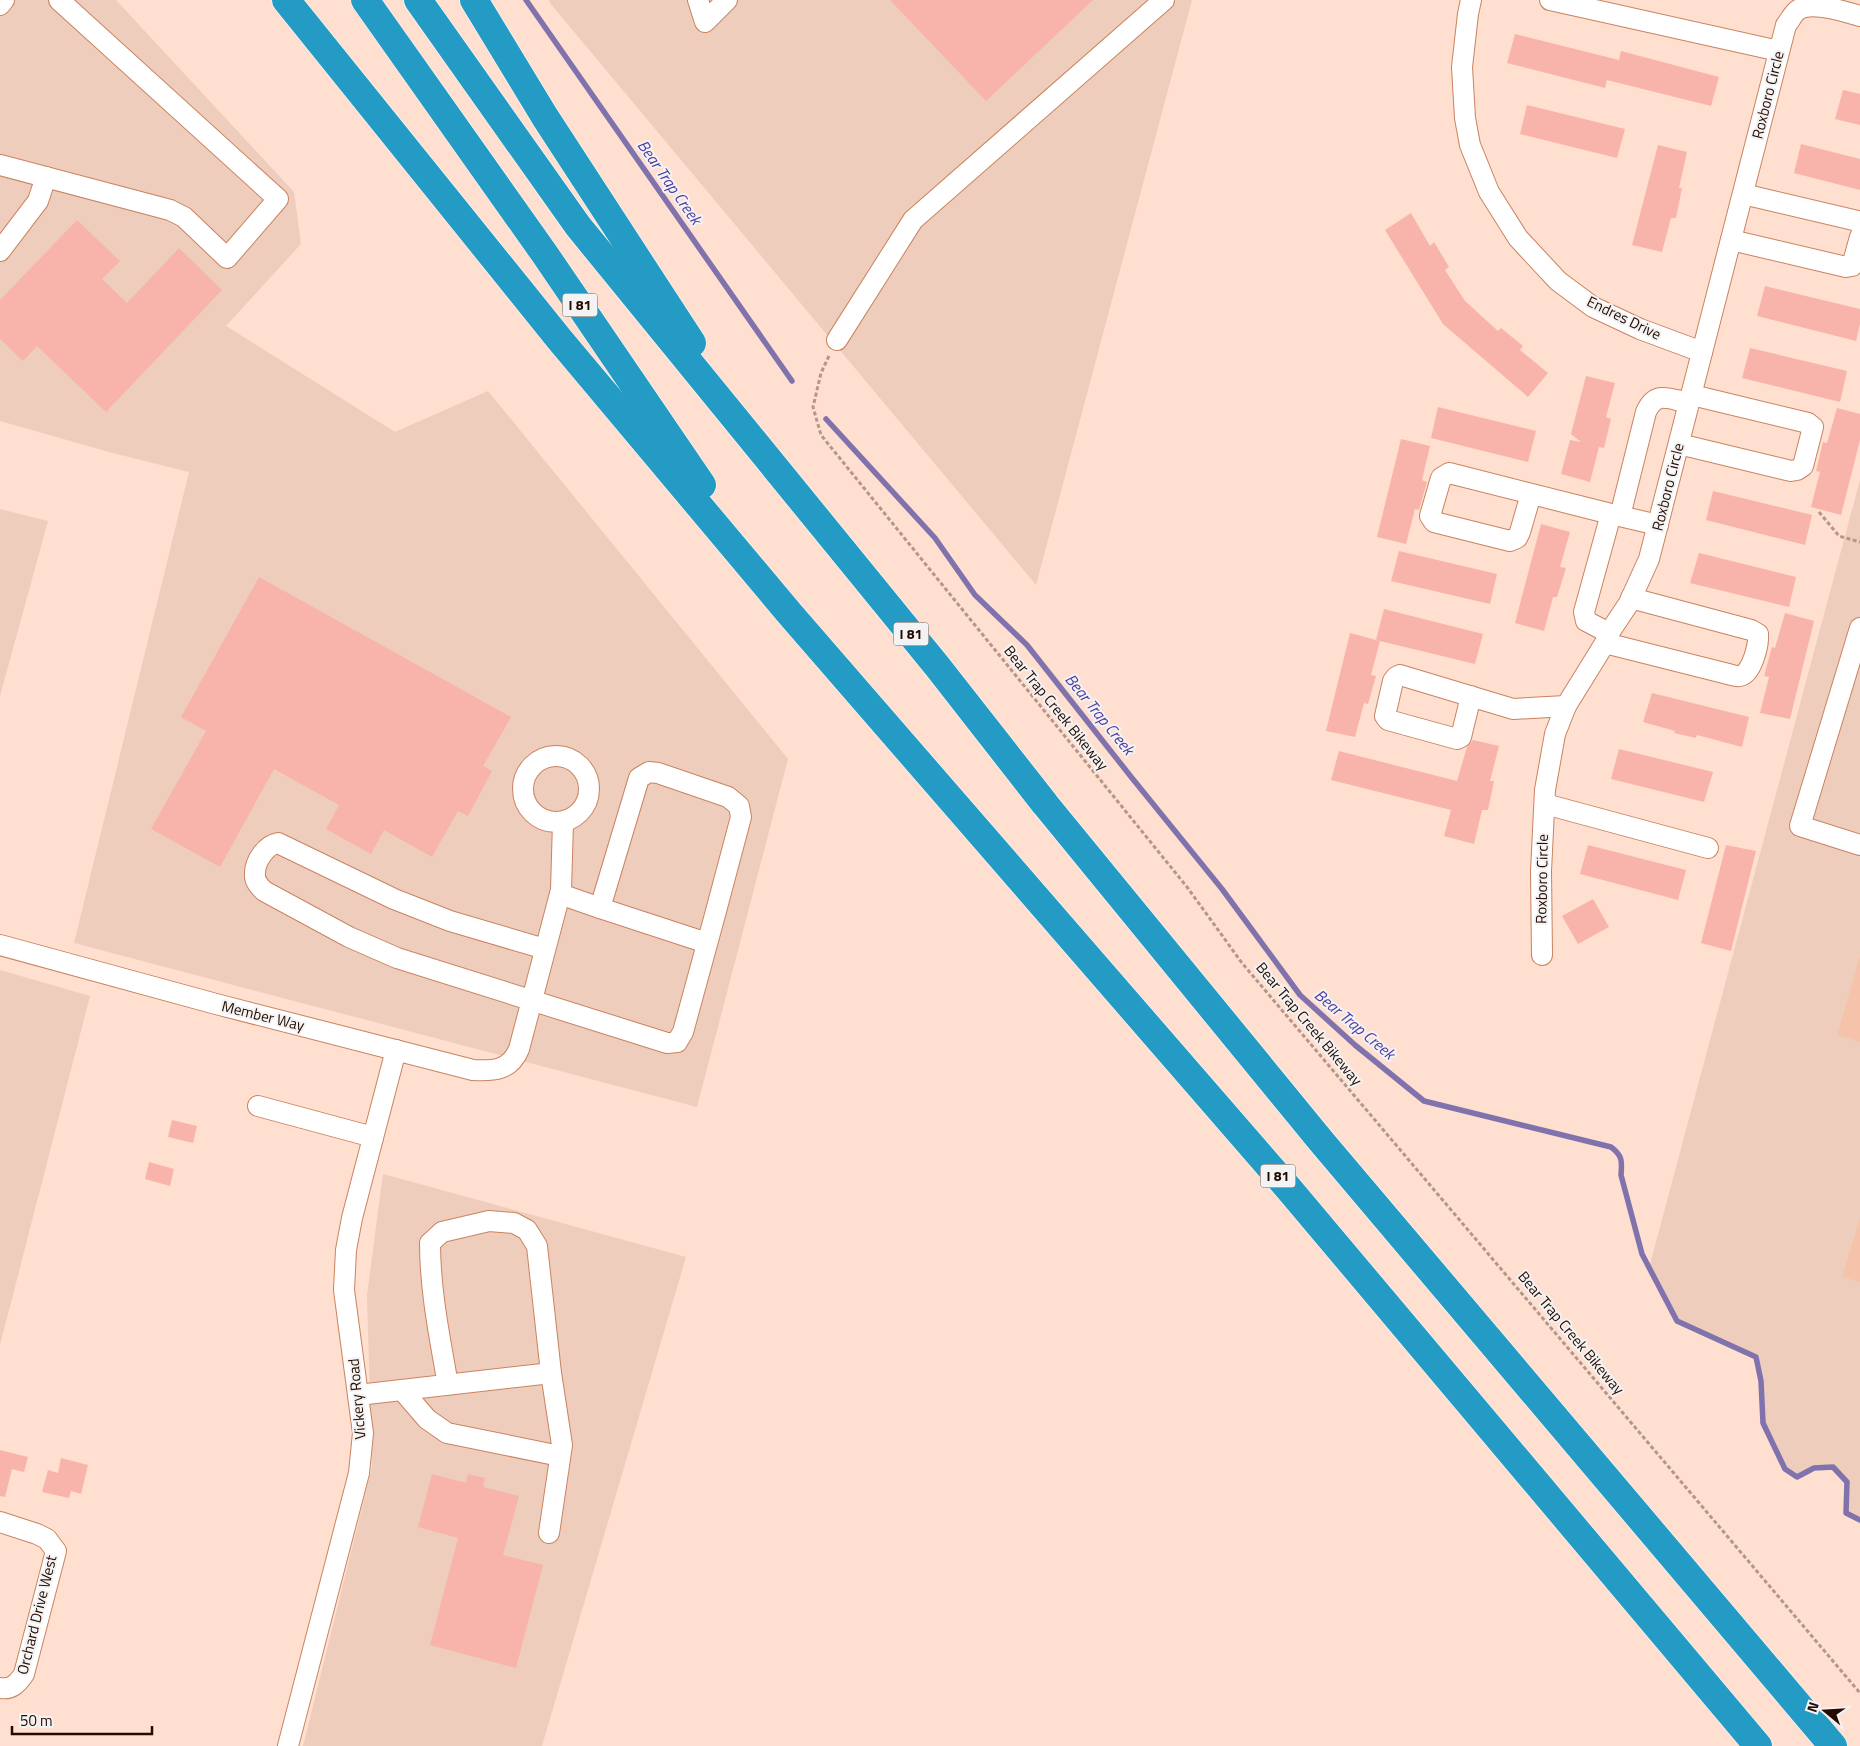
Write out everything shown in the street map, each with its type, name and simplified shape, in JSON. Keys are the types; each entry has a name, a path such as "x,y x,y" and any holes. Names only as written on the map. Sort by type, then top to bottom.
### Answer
{"highway":[{"path":"286,0 560,340 790,614"},
{"name":"I 81","path":"365,0 544,253 790,614 1289,1189 1758,1746"},
{"name":"I 81","path":"418,0 578,226 937,666 1045,804 1321,1140 1833,1746"},
{"path":"474,0 545,117 774,467"}],"street":[{"path":"0,5 4,0"},
{"path":"0,165 170,210 184,217 227,258 278,199 59,0"},
{"path":"698,0 705,22 727,0"},
{"path":"837,340 913,220 1164,0"},
{"name":"Endres Drive","path":"1472,0 1468,14 1462,66 1464,118 1470,144 1489,192 1518,238 1558,281 1593,307 1640,329 1702,352"},
{"path":"1550,0 1779,51"},
{"name":"Roxboro Circle","path":"1542,955 1541,871 1544,804 1555,734 1566,706 1631,598 1649,559 1786,25 1798,10 1805,7 1826,7 1860,16"},
{"path":"0,251 38,200 46,177"},
{"path":"1743,194 1858,221 1860,225"},
{"path":"1731,240 1846,267 1852,266 1860,237"},
{"path":"1631,598 1751,630 1758,634 1759,642 1749,671 1740,676 1732,675 1607,638 1586,621 1584,612 1646,412 1651,402 1660,397 1690,399 1808,423 1812,427 1803,466 1791,471 1679,444"},
{"path":"1531,494 1520,532 1517,538 1510,541 1434,522 1430,516 1441,478 1449,473 1658,525"},
{"path":"1860,628 1800,826 1860,845"},
{"path":"1471,696 1513,709 1566,706"},
{"path":"545,949 450,921 394,899 278,843 268,847 256,866 254,874 257,884 264,891 349,937 397,958 667,1044 677,1042 684,1032 741,817 739,806 728,798 658,772 649,772 639,778 600,908"},
{"path":"1544,804 1708,848"},
{"path":"532,1000 560,894 563,822"},
{"path":"560,894 707,943"},
{"name":"Member Way","path":"0,945 216,1004 473,1070 495,1071 509,1063 519,1048 532,1000"},
{"name":"Vickery Road","path":"288,1746 359,1473 363,1433 344,1290 346,1250 352,1218 396,1050"},
{"path":"258,1106 373,1137"},
{"path":"448,1385 435,1304 430,1243 442,1232 489,1221 514,1223 527,1230 537,1246 551,1373 562,1445 549,1533"},
{"path":"358,1395 551,1373"},
{"path":"402,1390 427,1419 447,1433 560,1456"},
{"name":"Orchard Drive West","path":"0,1522 38,1534 47,1539 56,1551 24,1674 19,1683 7,1689 0,1688"}],"path":[{"name":"Bear Trap Creek Bikeway","path":"837,340 821,374 813,407 821,435 1187,887 1242,963 1860,1693"},
{"path":"1819,512 1839,536 1860,542"}],"shaded area":[{"path":"0,0 116,0 294,192 301,244 226,326 395,432 488,391 788,759 697,1107 74,943 189,472 109,452 0,421"},
{"path":"549,0 1192,0 1036,585 550,3"},
{"path":"1860,480 1860,1520 1846,1513 1847,1482 1833,1467 1814,1468 1797,1477 1785,1469 1763,1423 1761,1381 1756,1357 1677,1321 1649,1268"},
{"path":"0,509 48,521 0,696"},
{"path":"1860,956 1860,1042 1837,1035"},
{"path":"0,970 90,996 0,1345"},
{"path":"383,1174 686,1257 542,1746 303,1746 372,1467 367,1295"},
{"path":"1860,1218 1860,1282 1842,1277"}],"building":[{"path":"890,0 1093,0 986,101"},
{"path":"1515,34 1619,60 1621,51 1719,77 1711,106 1607,80 1605,88 1507,63"},
{"path":"1843,90 1860,94 1860,125 1835,119"},
{"path":"1527,105 1625,129 1617,158 1520,134"},
{"path":"1801,144 1860,159 1860,190 1794,173"},
{"path":"1658,145 1687,152 1679,188 1682,188 1676,218 1671,218 1662,252 1632,245"},
{"path":"1411,213 1430,246 1434,242 1449,267 1445,270 1465,301 1498,331 1501,328 1523,346 1520,350 1548,373 1528,397 1443,324 1385,230"},
{"path":"77,220 120,261 102,279 127,303 179,248 222,290 106,412 37,346 23,361 0,339 0,300"},
{"path":"1765,286 1860,309 1860,324 1856,341 1757,316"},
{"path":"1750,348 1847,371 1840,402 1742,378"},
{"path":"1586,376 1615,383 1606,417 1611,419 1604,448 1599,447 1590,482 1561,474 1570,440 1581,442 1571,434"},
{"path":"1438,407 1536,431 1528,462 1431,438"},
{"path":"1837,408 1860,414 1860,440 1841,515 1811,507 1820,472 1816,471 1823,442 1827,443"},
{"path":"1401,439 1430,446 1422,480 1427,482 1419,510 1415,509 1406,544 1377,537"},
{"path":"1713,491 1812,515 1805,545 1706,520"},
{"path":"1541,524 1570,532 1560,567 1566,568 1557,597 1553,597 1544,631 1515,623"},
{"path":"1399,551 1497,574 1490,604 1391,581"},
{"path":"1699,553 1796,577 1789,607 1690,583"},
{"path":"259,577 511,717 483,766 492,771 468,816 458,811 432,857 384,830 371,854 326,829 339,805 274,769 220,867 151,829 206,731 181,717"},
{"path":"1384,609 1483,634 1475,664 1376,640"},
{"path":"1785,613 1814,621 1790,719 1760,713 1769,677 1764,676 1772,647 1775,648"},
{"path":"1350,633 1380,641 1371,675 1376,676 1368,704 1364,703 1355,737 1326,731"},
{"path":"1652,693 1749,717 1742,747 1697,735 1696,738 1674,733 1675,731 1643,722"},
{"path":"1473,740 1499,746 1490,781 1494,781 1488,810 1482,810 1474,844 1444,836 1451,810 1331,780 1339,751 1457,781 1467,747"},
{"path":"1619,749 1713,772 1704,802 1611,779"},
{"path":"1588,845 1686,870 1678,900 1580,874"},
{"path":"1726,845 1756,851 1731,951 1701,943"},
{"path":"1593,899 1609,927 1578,944 1562,916"},
{"path":"172,1120 197,1126 193,1143 168,1137"},
{"path":"149,1162 174,1169 170,1186 145,1179"},
{"path":"0,1450 28,1457 24,1472 12,1469 5,1497 0,1496"},
{"path":"61,1458 88,1465 81,1494 71,1491 69,1498 42,1492 48,1470 58,1473"},
{"path":"432,1474 466,1483 468,1474 485,1478 483,1487 519,1496 503,1555 543,1565 516,1668 430,1645 458,1538 418,1527"}],"waterway":[{"name":"Bear Trap Creek","path":"526,0 792,381"},
{"name":"Bear Trap Creek","path":"826,419 935,538 975,595 1027,645 1222,889 1300,995 1355,1045 1424,1101 1611,1147 1618,1153 1622,1166 1621,1175 1642,1254 1677,1321 1756,1357 1761,1381 1763,1423 1785,1469 1797,1477 1814,1468 1833,1467 1847,1482 1846,1513 1860,1520"}]}
